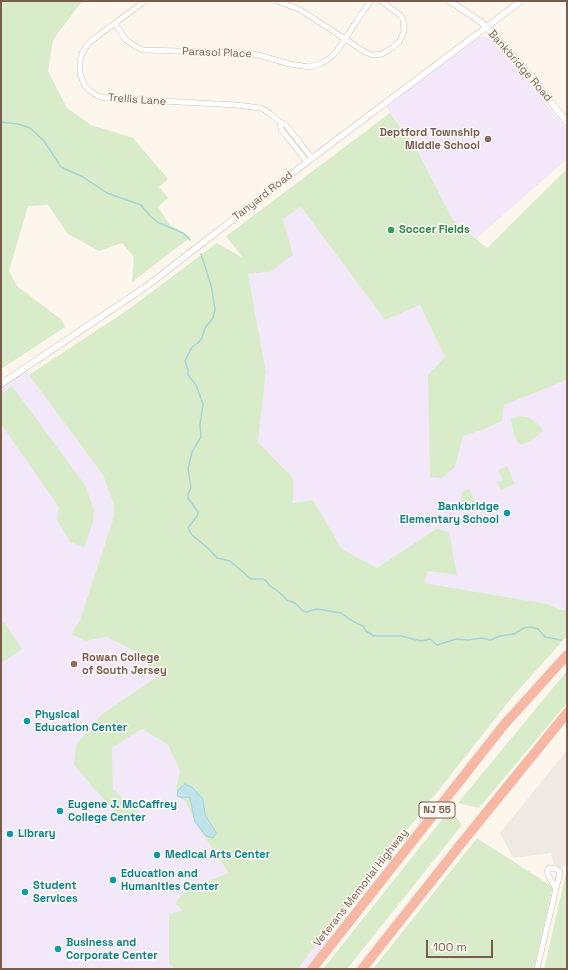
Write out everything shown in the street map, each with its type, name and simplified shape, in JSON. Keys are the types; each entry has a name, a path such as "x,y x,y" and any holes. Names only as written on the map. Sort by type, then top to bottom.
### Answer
{"highway":[{"name":"Veterans Memorial Highway","path":"312,969 503,726 567,655"},
{"path":"362,969 527,761 567,713"}],"street":[{"name":"Trellis Lane","path":"145,1 88,44 82,53 80,61 80,74 85,86 98,96 106,98 249,106 260,108 285,124 309,160"},
{"path":"277,1 300,8 365,52 373,55 382,54 399,42 404,32 403,19 397,12 381,1"},
{"name":"Parasol Place","path":"114,24 126,40 143,50 246,53 309,67 322,63 337,51 370,1"},
{"name":"Bankbridge Road","path":"450,1 486,27 518,61 567,122"},
{"name":"Tanyard Road","path":"1,384 147,286 309,160 521,1"},
{"path":"537,969 556,889"}],"shaded area":[{"name":"Deptford Township Middle School","path":"479,37 486,37 497,44 567,129 567,159 476,239 453,220 416,148 386,107"},
{"path":"301,207 385,320 420,305 445,357 455,467 463,436 482,430 502,421 504,405 567,380 567,610 561,610 548,604 424,583 428,571 456,575 436,529 377,568 342,549 313,500 293,503 293,478 258,442 266,372 248,274 270,272 283,219"},
{"name":"Rowan College of South Jersey","path":"24,368 103,475 114,505 114,516 80,620 71,634 85,641 107,637 136,652 158,676 101,715 74,765 139,813 113,789 112,748 142,729 168,745 180,771 255,853 333,943 312,969 1,969 1,384"},
{"path":"567,750 567,863 556,873 551,853 513,858 500,833"}],"green space":[{"path":"1,1 85,1 79,5 53,40 48,71 67,108 91,125 133,138 168,179 159,187 168,198 158,207 170,225 191,237 132,282 134,257 122,243 99,251 68,234 48,205 28,206 9,271 17,286 62,320 65,327 1,369"},
{"path":"390,113 416,148 453,220 487,248 567,169 567,380 504,405 502,421 482,430 463,436 455,467 442,478 430,477 428,375 445,357 420,305 385,320 301,207 283,219 293,255 270,272 248,274 266,372 258,442 293,478 293,503 313,500 342,549 377,568 436,529 449,532 457,575 428,571 424,583 548,604 561,610 567,610 567,636 514,695 297,969 175,969 169,963 169,914 183,911 175,903 189,888 229,873 196,824 187,804 176,790 180,771 168,745 142,729 112,748 113,789 139,813 132,823 115,812 74,765 76,745 101,715 158,676 136,652 107,637 85,641 71,634 80,620 114,516 114,505 103,475 29,375 129,309 217,243 243,258 226,236"},
{"path":"12,386 85,485 94,510 93,522 84,548 70,542 57,520 59,507 1,424 1,394"},
{"path":"518,416 527,417 533,420 543,431 532,440 521,445 518,443 513,431 511,419"},
{"path":"507,466 515,484 501,490 497,482 503,480 498,470"},
{"path":"469,489 477,504 465,510 461,498 462,492"},
{"path":"4,622 22,649 1,663 1,624"},
{"path":"567,671 567,703 479,808 458,803"},
{"path":"452,807 455,816 462,825 347,969 323,969"},
{"path":"477,838 553,887 534,969 373,969"},
{"path":"567,869 567,969 544,969"}],"water":[{"path":"185,784 192,787 203,799 205,814 216,832 213,838 206,836 195,822 190,798 182,798 177,796 178,790"}],"waterway":[{"path":"1,122 18,124 30,128 44,141 61,167 83,177 107,193 141,205 151,217 159,223 183,233 190,240"},
{"path":"201,254 211,285 215,309 213,318 205,328 202,338 192,347 185,361 188,375 196,385 203,404 200,425 201,437 192,452 188,469 191,488 188,498 198,512 197,516 188,528 192,535 209,549 217,558 230,561 251,579 263,579 287,600 295,603 303,611 306,612 317,609 341,613 363,626 366,631 374,636 401,636 421,641 430,639 437,645 456,639 468,640 482,638 490,640 500,636 514,634 524,628 531,627 538,629 545,637 561,640"}],"place":[{"name":"Deptford Township Middle School","path":"488,139"},
{"name":"Soccer Fields","path":"391,230"},
{"name":"Bankbridge Elementary School","path":"507,513"},
{"name":"Rowan College of South Jersey","path":"74,664"},
{"name":"Physical Education Center","path":"27,721"},
{"name":"Eugene J. McCaffrey College Center","path":"60,811"},
{"name":"Library","path":"10,834"},
{"name":"Medical Arts Center","path":"157,855"},
{"name":"Education and Humanities Center","path":"113,880"},
{"name":"Student Services","path":"25,892"},
{"name":"Business and Corporate Center","path":"58,949"}]}
